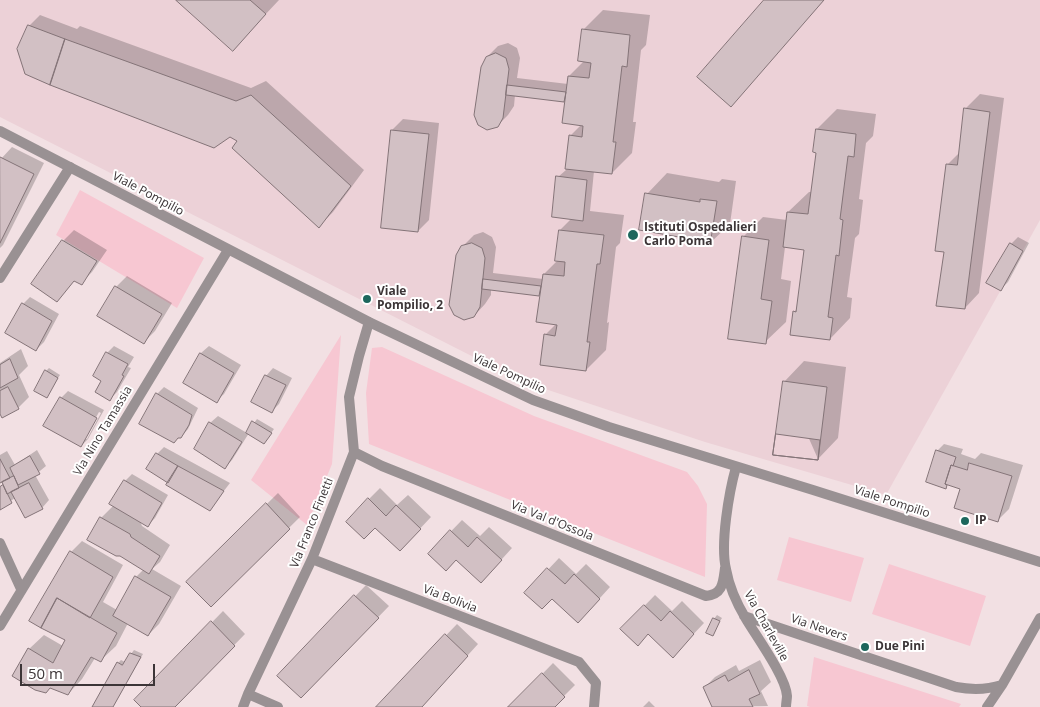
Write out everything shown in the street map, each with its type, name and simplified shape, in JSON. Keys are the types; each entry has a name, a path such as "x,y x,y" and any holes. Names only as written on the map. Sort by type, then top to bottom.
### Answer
{"street":[{"name":"Viale Pompilio","path":"0,131 369,322 533,400 563,412 1040,562"},
{"path":"0,278 70,167"},
{"name":"Via Nino Tamassia","path":"0,626 228,250"},
{"name":"Via Franco Finetti","path":"243,707 312,559 354,452 349,397 369,322"},
{"name":"Via Val d'Ossola","path":"354,452 382,466 706,596 714,595 719,591 724,582 725,568"},
{"name":"Via Charleville","path":"736,467 732,479 725,535 725,568 744,616 783,681 787,697 786,707"},
{"path":"0,543 21,589"},
{"name":"Via Bolivia","path":"312,559 579,662 596,683 594,707"},
{"name":"Via Nevers","path":"744,616 956,687 976,690 1002,685"},
{"path":"987,707 1002,685 1040,618"},
{"path":"248,694 278,707"}],"shaded area":[{"name":"Istituti Ospedalieri Carlo Poma","path":"0,0 1040,0 1040,220 886,495 705,442 521,381 0,117"},
{"path":"80,190 204,258 177,308 56,235"},
{"path":"341,335 332,464 307,525 251,480"},
{"path":"382,347 534,416 687,472 698,486 707,504 705,577 369,444 366,393 372,348"},
{"path":"789,537 864,558 851,602 777,580"},
{"path":"889,564 986,596 970,646 872,614"},
{"path":"814,657 961,704 959,707 810,707 807,706"}],"building":[{"path":"176,0 250,0 266,14 233,51"},
{"path":"764,0 824,0 731,107 697,77"},
{"path":"28,25 65,39 50,85 25,74 17,49"},
{"path":"582,29 630,35 627,67 622,66 613,142 616,142 612,174 565,169 569,135 582,137 583,126 562,123 568,76 589,78 591,63 578,61"},
{"path":"65,39 236,101 251,95 351,186 319,228 232,148 237,141 230,137 214,148 50,85"},
{"path":"496,53 506,58 509,69 503,118 498,127 487,130 478,125 474,115 481,67 486,57"},
{"path":"507,85 566,92 564,102 506,95"},
{"path":"964,108 990,112 965,309 936,306 944,252 935,251 946,164 957,165"},
{"path":"816,129 856,134 854,157 848,156 840,219 843,220 839,256 836,255 828,317 833,318 830,340 790,335 793,311 796,312 804,250 783,247 787,212 808,214 816,153 813,152"},
{"path":"391,130 429,134 418,232 381,228"},
{"path":"0,157 34,174 0,243"},
{"path":"556,176 587,180 583,221 552,217"},
{"path":"645,193 700,202 700,199 717,201 710,245 695,243 696,240 639,230"},
{"path":"559,230 604,235 600,264 597,264 587,342 590,342 586,371 540,365 544,334 555,336 557,325 536,322 543,274 564,276 565,262 555,261"},
{"path":"742,236 769,240 761,299 772,301 766,344 728,339"},
{"path":"62,240 97,261 82,285 74,281 57,302 31,284"},
{"path":"472,243 482,248 485,258 480,307 474,317 464,320 454,315 449,305 456,255 461,246"},
{"path":"1010,243 1023,251 1001,291 986,283"},
{"path":"483,279 541,286 539,296 482,289"},
{"path":"115,286 162,314 144,344 97,316"},
{"path":"22,303 52,321 36,351 5,333"},
{"path":"106,352 128,364 122,375 124,376 110,401 95,392 101,381 93,376"},
{"path":"200,353 234,373 217,403 183,383"},
{"path":"10,359 18,378 0,388 0,365"},
{"path":"45,370 58,378 47,398 34,391"},
{"path":"265,375 286,385 272,413 251,402"},
{"path":"783,381 827,387 818,460 773,455"},
{"path":"8,387 19,409 2,418 0,414 0,391"},
{"path":"156,393 192,415 189,425 181,438 178,438 174,443 139,424"},
{"path":"60,397 97,418 81,447 43,426"},
{"path":"252,421 272,433 264,444 246,433"},
{"path":"209,422 242,442 225,469 194,449"},
{"path":"776,434 820,440 818,460 773,455"},
{"path":"936,450 956,457 953,466 951,465 945,484 947,485 946,489 926,482"},
{"path":"156,453 178,466 168,483 146,469"},
{"path":"30,456 40,474 18,485 10,468"},
{"path":"0,459 10,478 0,483"},
{"path":"969,463 1012,476 998,522 954,508 960,489 945,484 951,465 967,470"},
{"path":"178,466 224,491 210,511 166,485"},
{"path":"14,476 19,488 7,494 2,482"},
{"path":"124,480 162,503 148,527 109,504"},
{"path":"29,483 43,509 25,518 11,492"},
{"path":"3,485 12,503 0,510 0,487"},
{"path":"368,498 386,516 396,505 421,529 400,551 375,528 364,539 346,522"},
{"path":"266,503 290,529 211,607 186,582"},
{"path":"100,517 130,534 131,537 160,556 149,574 120,556 116,556 87,540"},
{"path":"450,530 468,547 477,537 502,560 481,583 456,560 446,571 428,554"},
{"path":"70,551 113,577 90,618 57,598 41,628 29,621"},
{"path":"547,568 565,584 574,574 600,599 578,623 552,599 542,609 524,593"},
{"path":"135,576 171,597 148,636 113,616"},
{"path":"354,595 379,618 301,698 277,676"},
{"path":"57,598 117,633 101,662 91,657 68,695 50,688 46,693 35,690 12,676 28,648 53,663 65,640 41,628"},
{"path":"644,605 661,621 670,611 694,634 673,658 648,634 638,646 620,629"},
{"path":"713,618 720,621 713,636 706,633"},
{"path":"211,621 235,646 175,707 141,707 134,700"},
{"path":"445,634 468,656 422,707 376,707"},
{"path":"130,653 141,657 113,707 92,707 117,662 122,665"},
{"path":"749,670 760,694 749,699 753,707 712,707 703,687 725,675 728,681"},
{"path":"542,673 565,697 555,707 508,707"}],"place":[{"name":"Istituti Ospedalieri Carlo Poma","path":"633,235"},
{"name":"Viale Pompilio, 2","path":"367,299"},
{"name":"IP","path":"965,521"},
{"name":"Due Pini","path":"865,647"}]}
